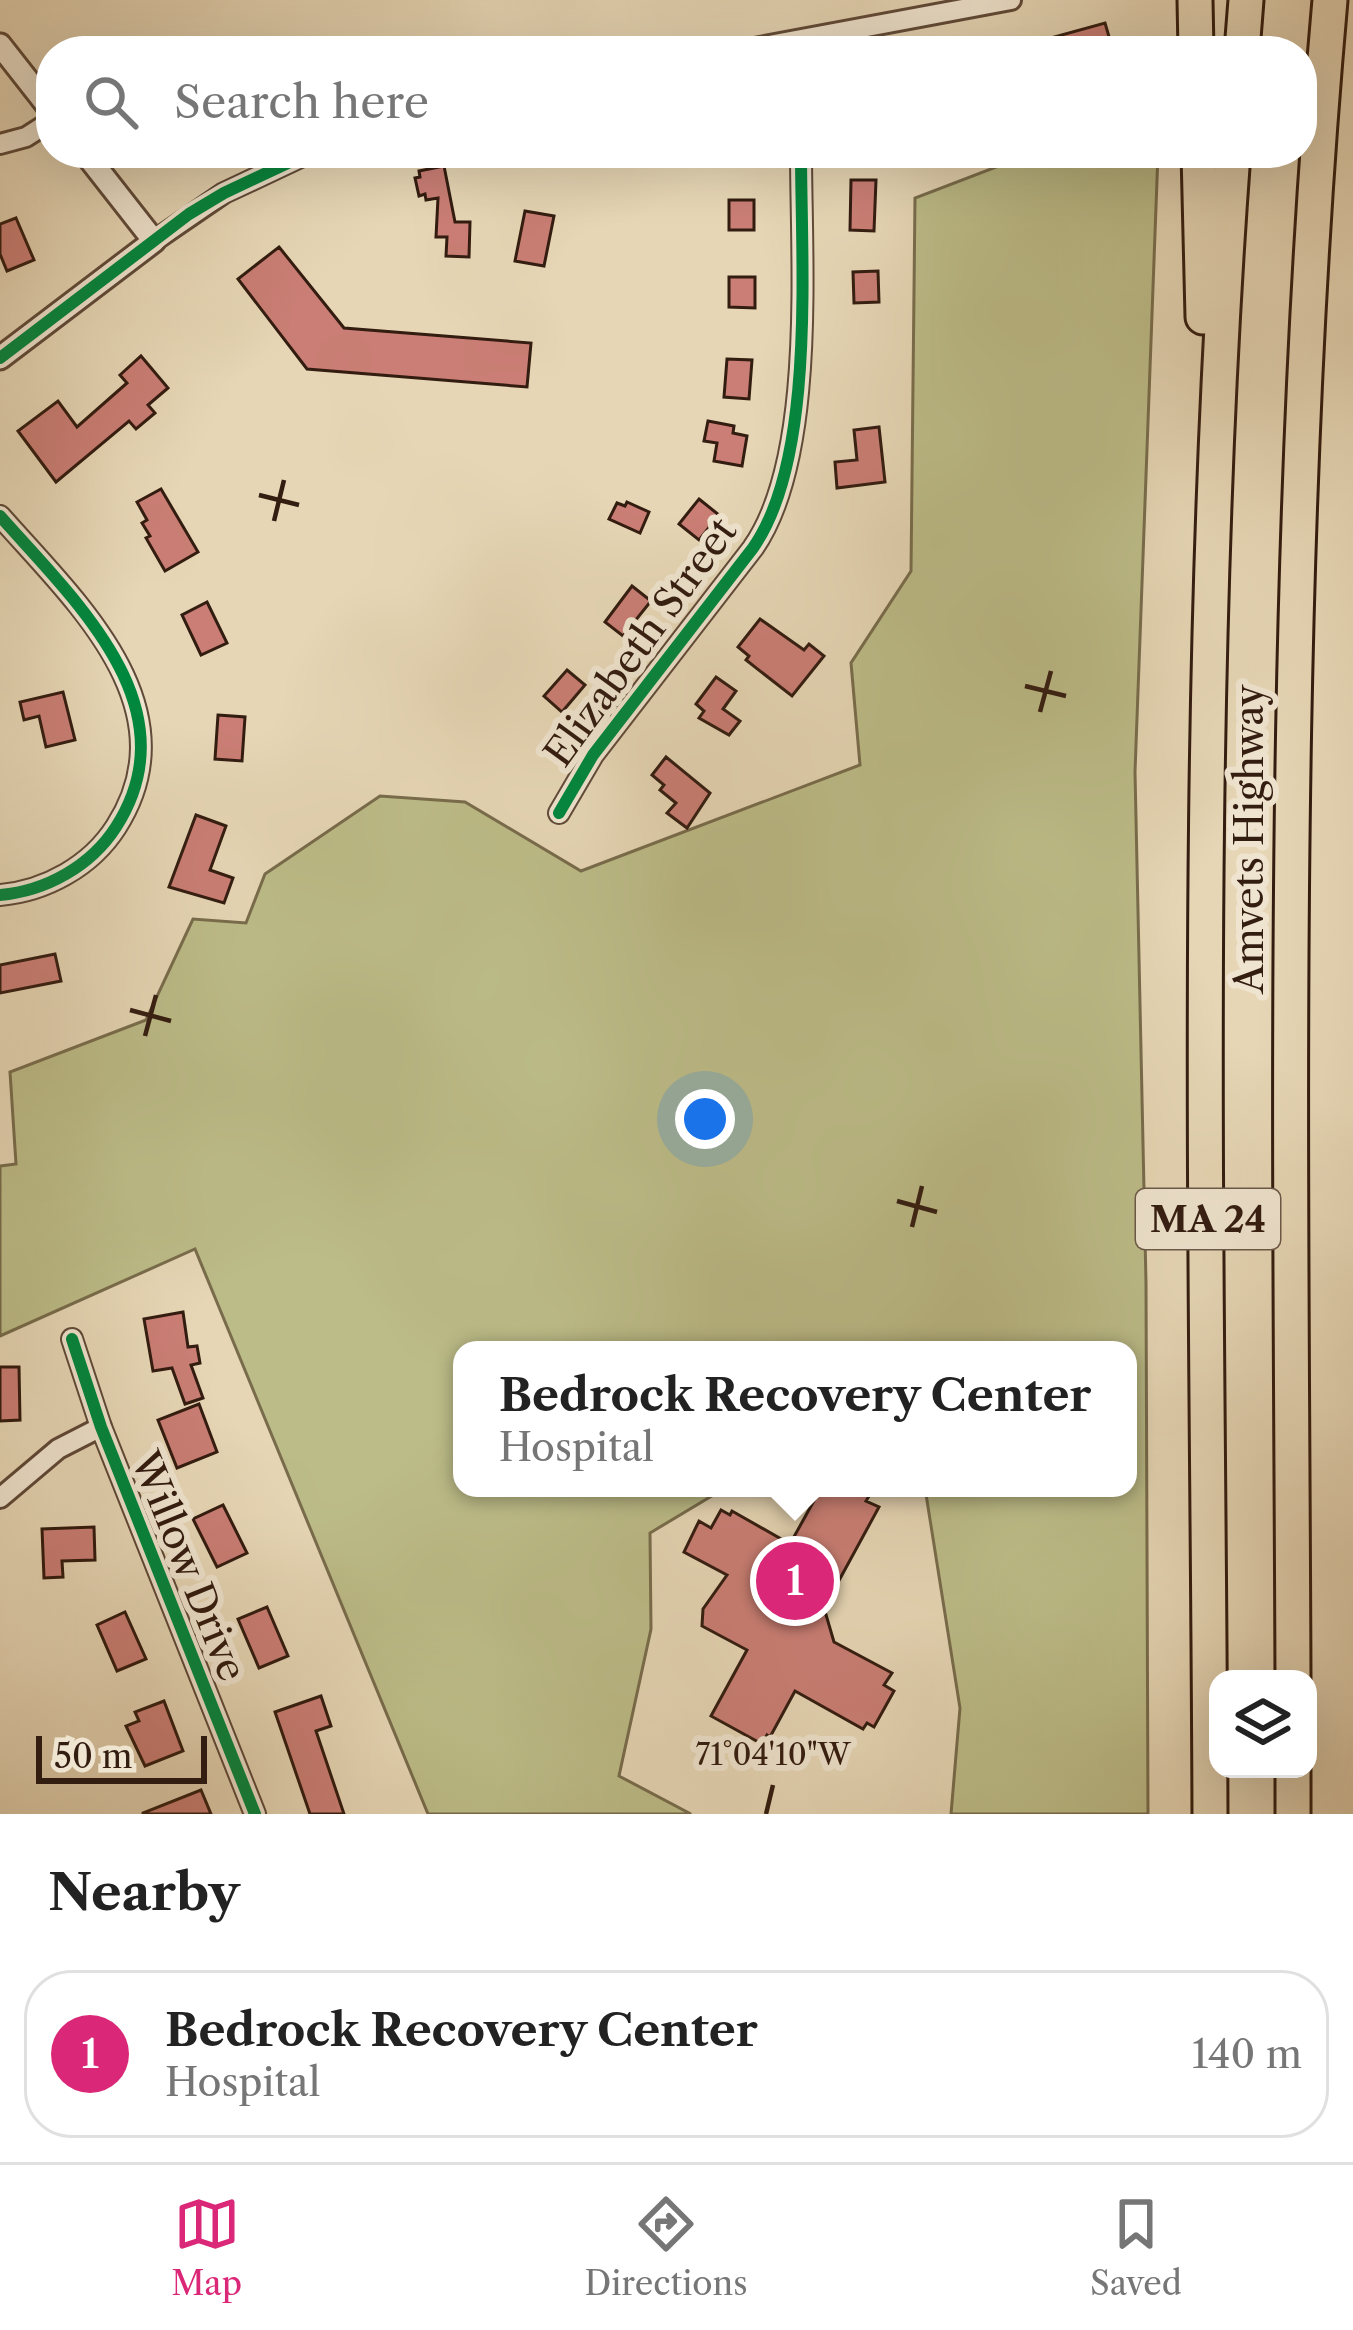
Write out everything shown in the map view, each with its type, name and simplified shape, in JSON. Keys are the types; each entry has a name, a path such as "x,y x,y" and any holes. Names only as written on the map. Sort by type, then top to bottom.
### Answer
{"highway":[{"path":"1195,0 1196,36"},
{"path":"1242,36 1246,0"},
{"name":"Amvets Highway","path":"1317,164 1331,0"},
{"path":"1199,168 1210,625"},
{"name":"Amvets Highway","path":"1210,1814 1210,625 1232,168"},
{"name":"Amvets Highway","path":"1293,1670 1291,743 1304,337 1317,168"},
{"path":"1293,1778 1293,1814"}],"street":[{"path":"842,36 1011,0"},
{"path":"0,45 36,91"},
{"path":"0,144 36,131"},
{"path":"97,168 154,241"},
{"path":"0,358 224,193 277,168"},
{"name":"Elizabeth Street","path":"559,813 593,755 753,548 772,514 789,446 798,368 801,168"},
{"path":"0,516 84,612 117,661 134,693 141,739 131,799 107,842 70,872 28,891 0,896"},
{"name":"Willow Drive","path":"72,1339 101,1427 255,1814"},
{"path":"0,1498 58,1449 101,1427"}],"green space":[{"path":"994,168 1157,168 1135,772 1146,1283 1148,1814 951,1814 960,1708 926,1497 1137,1497 1137,1341 453,1341 453,1497 710,1497 650,1533 651,1629 619,1776 691,1814 428,1814 195,1249 0,1336 0,1166 16,1164 10,1072 146,1020 193,919 246,923 265,874 380,796 465,802 581,871 860,765 851,663 911,571 915,198"}],"building":[{"path":"1105,23 1109,36 1058,36"},
{"path":"444,168 455,222 470,222 469,257 446,256 447,237 436,237 438,198 419,196 415,178 420,177 419,171"},
{"path":"851,180 876,180 874,231 850,230"},
{"path":"729,200 754,200 754,230 729,230"},
{"path":"525,211 554,216 544,266 515,261"},
{"path":"16,218 34,260 7,271 0,254 0,224"},
{"path":"279,247 344,328 531,343 527,387 307,369 238,279"},
{"path":"878,271 879,302 854,303 853,272"},
{"path":"729,277 755,277 755,308 729,307"},
{"path":"141,356 168,388 148,405 155,413 136,429 129,421 56,482 18,431 58,401 77,427 127,383 120,375"},
{"path":"727,359 752,360 749,399 724,397"},
{"path":"708,421 734,426 733,433 747,436 742,466 714,461 717,443 704,441"},
{"path":"879,427 885,482 837,488 835,462 857,460 854,430"},
{"path":"161,489 198,552 165,571 146,538 150,536 142,523 147,520 137,502"},
{"path":"699,499 719,515 699,540 679,524"},
{"path":"627,502 649,512 640,533 609,519 617,503 625,506"},
{"path":"632,586 651,601 623,636 605,622"},
{"path":"207,602 227,643 201,655 182,615"},
{"path":"760,619 804,650 809,644 824,656 792,696 746,660 749,656 738,647"},
{"path":"567,670 585,685 562,712 544,696"},
{"path":"716,677 736,691 723,709 740,721 729,735 699,718 704,711 696,704"},
{"path":"63,692 75,740 46,747 39,716 24,720 20,702"},
{"path":"218,715 245,717 242,761 215,759"},
{"path":"666,757 710,793 687,828 667,813 676,803 660,790 664,785 652,775"},
{"path":"196,815 226,826 210,870 233,878 224,903 169,887"},
{"path":"55,954 61,981 0,993 0,965"},
{"path":"183,1312 188,1347 197,1346 200,1363 191,1365 203,1398 185,1404 172,1368 153,1371 144,1319"},
{"path":"0,1367 19,1367 20,1420 0,1421"},
{"path":"199,1404 217,1452 177,1468 158,1420"},
{"path":"816,1497 868,1497 866,1501 879,1507 824,1608 834,1642 892,1673 884,1685 894,1691 874,1727 867,1723 863,1729 795,1691 762,1744 711,1716 747,1650 702,1626 703,1609 727,1575 684,1552 699,1521 711,1528 721,1510 730,1515 732,1511 790,1544"},
{"path":"223,1505 247,1553 217,1567 193,1519"},
{"path":"94,1527 95,1560 62,1561 63,1577 44,1578 42,1529"},
{"path":"267,1607 288,1656 259,1668 238,1619"},
{"path":"125,1612 146,1659 117,1671 97,1625"},
{"path":"321,1696 331,1726 316,1731 344,1814 310,1814 275,1712"},
{"path":"164,1701 183,1751 145,1766 126,1726 139,1721 135,1712"},
{"path":"201,1790 211,1814 143,1814 143,1813"}],"cycle path":[{"path":"0,358 189,214 277,168"},
{"path":"559,813 593,755 753,548 773,510 787,464 801,357 801,168"},
{"path":"0,516 90,620 115,658 133,698 141,740 136,783 106,841 66,874 34,888 0,895"},
{"path":"72,1339 101,1427 255,1814"}],"place":[{"name":"Bedrock Recovery Center","path":"795,1581"}]}
